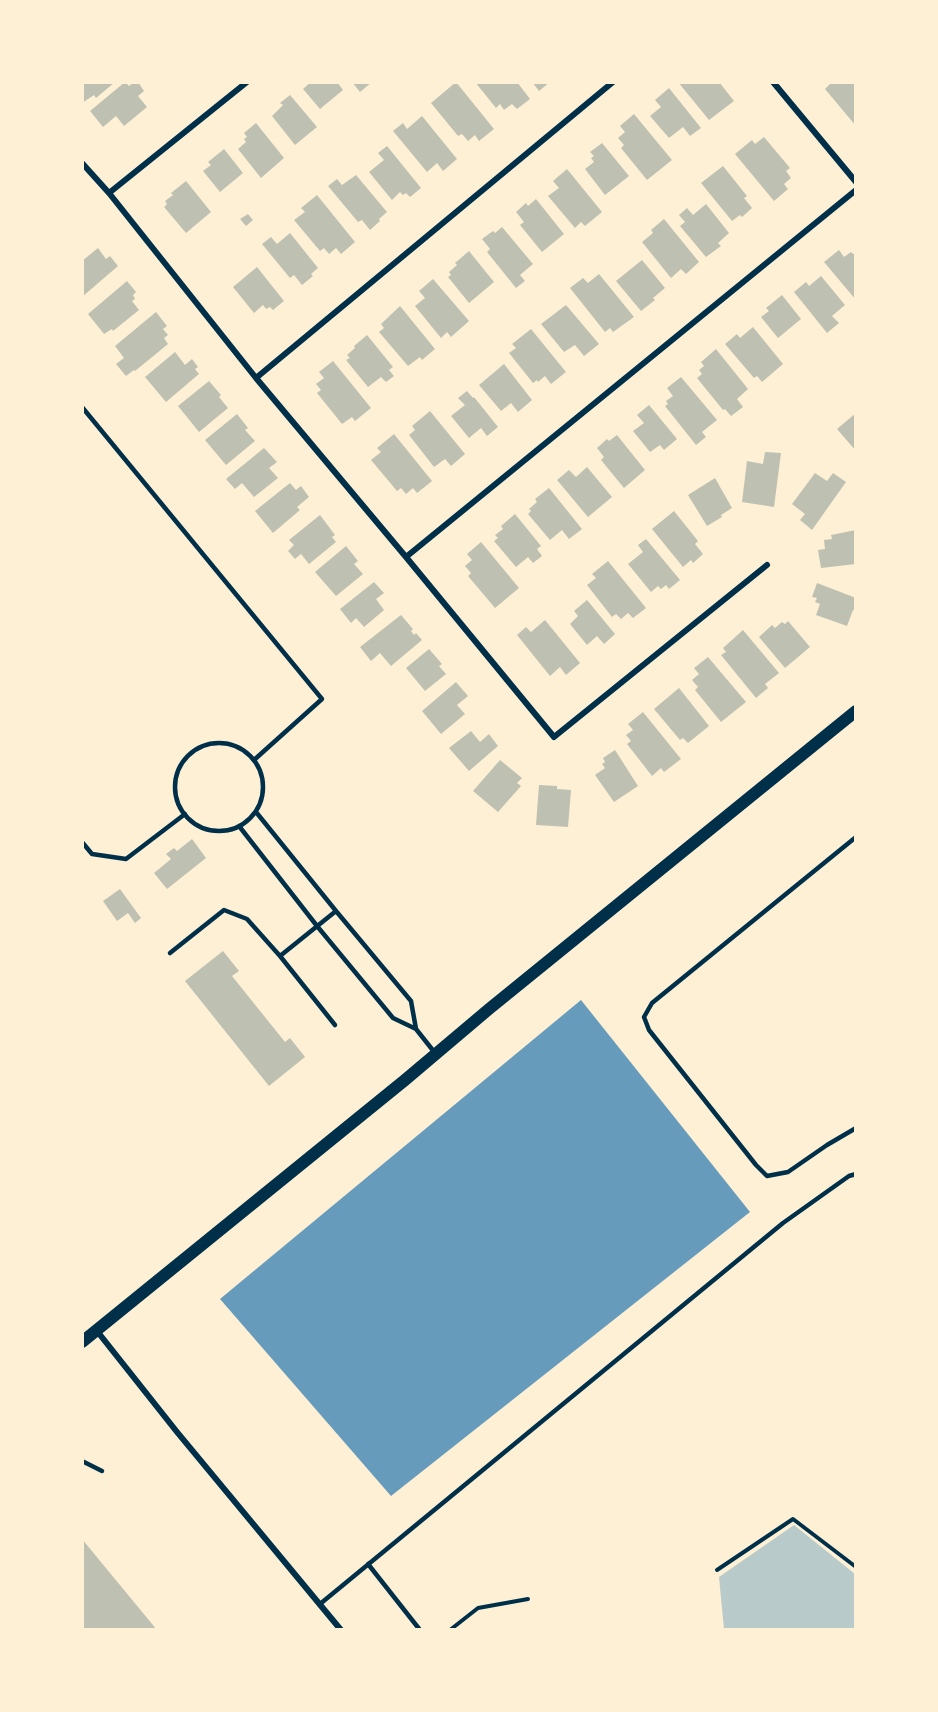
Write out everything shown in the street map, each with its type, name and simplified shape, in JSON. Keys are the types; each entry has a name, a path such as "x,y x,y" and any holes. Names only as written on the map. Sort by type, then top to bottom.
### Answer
{"main road":[{"path":"82,1342 855,711"}],"street":[{"path":"109,193 247,82"},
{"path":"256,378 613,82"},
{"path":"772,82 855,182"},
{"path":"82,163 109,193 256,378 554,737 767,566"},
{"path":"406,557 855,190"},
{"path":"97,1330 177,1432 341,1629"}],"lane":[{"path":"82,407 322,699 254,760"},
{"path":"217,743 243,750 254,760 261,772 264,785 262,799 256,812 239,826 218,832 203,828 190,820 180,808 175,794 176,779 181,765 191,753 203,746 217,743"},
{"path":"256,812 411,1001 416,1029"},
{"path":"82,842 92,854 126,859 185,814"},
{"path":"239,826 393,1018 416,1029 436,1054"},
{"path":"855,837 652,1003 644,1017 649,1030 767,1176 788,1172 855,1128"},
{"path":"170,952 224,910 247,919 335,1025"},
{"path":"280,956 336,911"},
{"path":"320,1604 783,1222 855,1174"},
{"path":"82,1461 102,1471"},
{"path":"368,1564 420,1629"}],"path":[{"path":"717,1570 793,1519 855,1566"},
{"path":"450,1629 478,1608 528,1599"}],"shaded area":[{"path":"794,1525 855,1574 855,1629 724,1629 719,1577"}],"water":[{"path":"581,1000 750,1212 391,1496 220,1299"}],"building":[{"path":"82,82 115,82 96,98 94,95 82,103"},
{"path":"125,82 129,86 138,82 144,91 138,96 147,107 124,126 116,116 103,127 90,111"},
{"path":"311,82 337,82 343,90 320,109 303,89"},
{"path":"352,82 372,82 360,92"},
{"path":"456,82 494,129 479,141 475,135 468,141 462,134 458,136 431,103"},
{"path":"475,82 517,82 530,99 517,109 512,104 504,110 500,104 496,108"},
{"path":"532,82 550,82 539,91"},
{"path":"678,82 719,82 734,101 709,120"},
{"path":"832,82 856,82 856,126 825,89"},
{"path":"669,88 701,128 690,136 683,127 669,138 650,116 661,107 655,100"},
{"path":"290,95 317,127 295,145 272,116 283,105 280,103"},
{"path":"634,114 672,160 647,180 621,148 624,145 618,138 625,132 620,126"},
{"path":"422,116 457,159 443,171 437,163 427,172 393,131 403,123 407,129"},
{"path":"256,123 284,158 261,178 238,149 246,142 244,139 247,137 244,133"},
{"path":"764,137 790,168 786,171 791,178 784,184 788,189 774,201 735,154 752,140 755,144"},
{"path":"602,143 629,176 605,195 585,169 594,162 591,158 594,156 590,152"},
{"path":"387,146 421,188 410,197 400,192 392,200 369,172 384,160 378,153"},
{"path":"224,149 243,173 220,192 203,171 211,165 208,162"},
{"path":"723,166 747,196 744,198 752,208 742,217 740,215 732,221 701,183"},
{"path":"567,169 602,212 585,226 581,222 575,228 548,196 559,188 553,181"},
{"path":"356,175 387,212 370,230 362,220 358,222 328,186 337,179 342,185"},
{"path":"186,181 211,212 186,233 164,207 167,204 165,201 173,195 171,193"},
{"path":"317,195 355,242 341,254 336,248 329,254 324,248 320,251 294,220 305,212 301,208"},
{"path":"536,199 564,234 542,252 520,225 524,222 516,212 526,203 528,206"},
{"path":"706,204 729,233 718,243 721,246 706,257 680,226 685,222 679,215 687,208 693,215"},
{"path":"248,214 253,220 246,226 240,219"},
{"path":"664,219 699,262 686,274 681,269 671,278 642,242"},
{"path":"502,227 533,264 520,275 525,281 516,288 487,252 490,249 482,239"},
{"path":"290,233 318,268 311,274 313,276 302,285 294,275 290,278 262,244 271,237 277,244"},
{"path":"98,248 106,259 110,256 118,266 82,297 82,261"},
{"path":"839,250 844,257 851,252 853,254 856,252 856,300 824,262"},
{"path":"469,251 494,282 469,303 448,277 451,275 449,272 457,265 455,263"},
{"path":"642,260 665,288 641,311 616,281"},
{"path":"257,267 284,301 273,310 270,307 266,309 263,305 254,313 233,287"},
{"path":"599,274 634,317 613,332 610,328 605,332 570,288 583,278 588,283"},
{"path":"821,276 845,305 832,316 839,323 827,333 794,292 806,282 809,286"},
{"path":"433,279 469,321 451,337 447,332 441,338 415,306 425,298 419,291"},
{"path":"127,281 136,292 133,295 135,299 132,301 139,310 113,331 112,329 104,334 88,314"},
{"path":"782,295 801,319 778,338 761,317 769,311 766,308"},
{"path":"566,305 599,344 584,356 575,345 564,352 541,324"},
{"path":"400,306 435,349 422,360 420,357 408,366 379,332 384,328 381,324"},
{"path":"156,312 167,326 163,329 168,335 164,338 168,344 126,376 116,364 124,358 115,346"},
{"path":"753,327 783,364 762,382 757,376 754,378 725,344 737,334 740,338"},
{"path":"531,329 566,372 551,384 545,376 533,383 509,353 516,348 512,344"},
{"path":"367,335 393,367 389,370 394,376 386,382 381,377 368,387 346,360 350,358 347,355 355,348 354,346"},
{"path":"716,349 748,389 737,399 743,407 731,416 725,409 723,410 697,378 702,374 699,370 704,366 701,362"},
{"path":"175,352 185,365 192,359 198,367 195,369 199,374 166,402 145,377"},
{"path":"333,361 371,408 355,421 352,417 342,424 317,393 321,390 316,384 324,378 319,372"},
{"path":"504,364 532,400 518,412 511,403 501,411 479,385"},
{"path":"681,377 717,420 702,432 706,437 696,445 665,406 668,404 666,401 673,396 667,388"},
{"path":"209,381 228,408 199,432 178,406"},
{"path":"467,391 498,427 487,436 481,428 469,438 451,416 465,405 458,398"},
{"path":"649,405 677,439 664,450 660,445 650,452 633,431 644,423 637,415"},
{"path":"430,411 465,454 451,466 445,459 434,467 409,435 415,430 412,426"},
{"path":"856,413 856,451 837,429"},
{"path":"237,414 248,428 245,430 255,441 226,465 205,440"},
{"path":"394,434 432,481 417,493 413,488 406,494 401,488 397,491 371,460 381,452 377,448"},
{"path":"617,435 645,470 624,488 601,460 604,457 597,448 607,439 609,441"},
{"path":"264,448 277,462 269,468 278,478 254,497 242,483 235,489 226,479"},
{"path":"765,452 781,453 774,507 742,502 747,461 763,464"},
{"path":"587,467 612,497 588,517 557,480 569,470 576,477"},
{"path":"815,473 827,481 833,473 846,482 812,530 800,520 805,514 792,504"},
{"path":"715,478 732,508 707,526 688,495"},
{"path":"290,483 296,490 301,486 309,497 297,507 300,510 273,533 255,511"},
{"path":"549,488 582,529 569,539 562,530 550,540 528,514 531,511 529,509 537,502 535,499"},
{"path":"674,511 698,541 695,544 703,554 693,563 691,560 683,567 652,529"},
{"path":"515,514 541,546 537,549 542,556 533,563 528,557 516,567 494,541 498,538 495,535 503,529 501,526"},
{"path":"320,515 335,535 332,537 336,542 309,564 301,554 295,559 288,551 294,545 289,540"},
{"path":"856,530 856,564 821,568 818,550 825,549 824,540 832,539 831,535"},
{"path":"646,539 680,580 669,589 666,585 661,589 658,586 651,592 628,564 643,552 638,545"},
{"path":"481,542 519,588 495,608 468,576 471,573 465,566 472,560 467,554"},
{"path":"346,546 358,561 354,564 363,574 336,596 315,572"},
{"path":"608,561 646,608 633,618 628,613 621,619 616,614 612,617 587,585 596,578 592,574"},
{"path":"374,582 384,593 376,599 384,610 364,627 356,618 351,623 340,609"},
{"path":"817,583 856,598 856,611 853,610 847,626 816,615 820,604 815,602 817,598 812,597"},
{"path":"587,600 615,634 604,644 597,636 587,645 570,624 578,616 574,611"},
{"path":"401,615 413,629 411,631 414,635 416,633 422,640 391,666 380,653 371,661 360,647"},
{"path":"545,620 580,663 566,675 560,667 550,676 517,635 526,627 531,632"},
{"path":"788,621 810,647 785,668 759,637 772,625 775,628 782,622 785,624"},
{"path":"743,630 779,673 765,684 768,688 756,698 721,655 726,652 723,648"},
{"path":"429,649 442,664 439,666 446,674 425,691 406,668"},
{"path":"708,657 746,702 721,722 695,690 698,687 692,680 699,674 694,668"},
{"path":"456,682 468,696 457,705 465,714 441,734 422,711"},
{"path":"679,688 709,726 688,743 683,738 680,740 654,709"},
{"path":"643,712 681,759 664,772 661,768 652,776 627,744 631,741 626,735 633,730 628,724"},
{"path":"471,731 480,742 489,734 498,746 469,771 449,748"},
{"path":"615,750 638,786 614,802 595,775 605,768 602,764 605,762 603,758"},
{"path":"500,760 522,778 517,783 521,786 498,812 473,791"},
{"path":"539,785 571,790 568,827 536,825"},
{"path":"192,839 206,858 167,889 154,873 171,859 166,854 174,848 177,851"},
{"path":"120,889 141,918 135,923 128,913 117,921 103,901"},
{"path":"223,951 239,971 232,976 285,1042 290,1038 305,1057 269,1086 185,981"},
{"path":"82,1539 157,1630 82,1630"}]}
